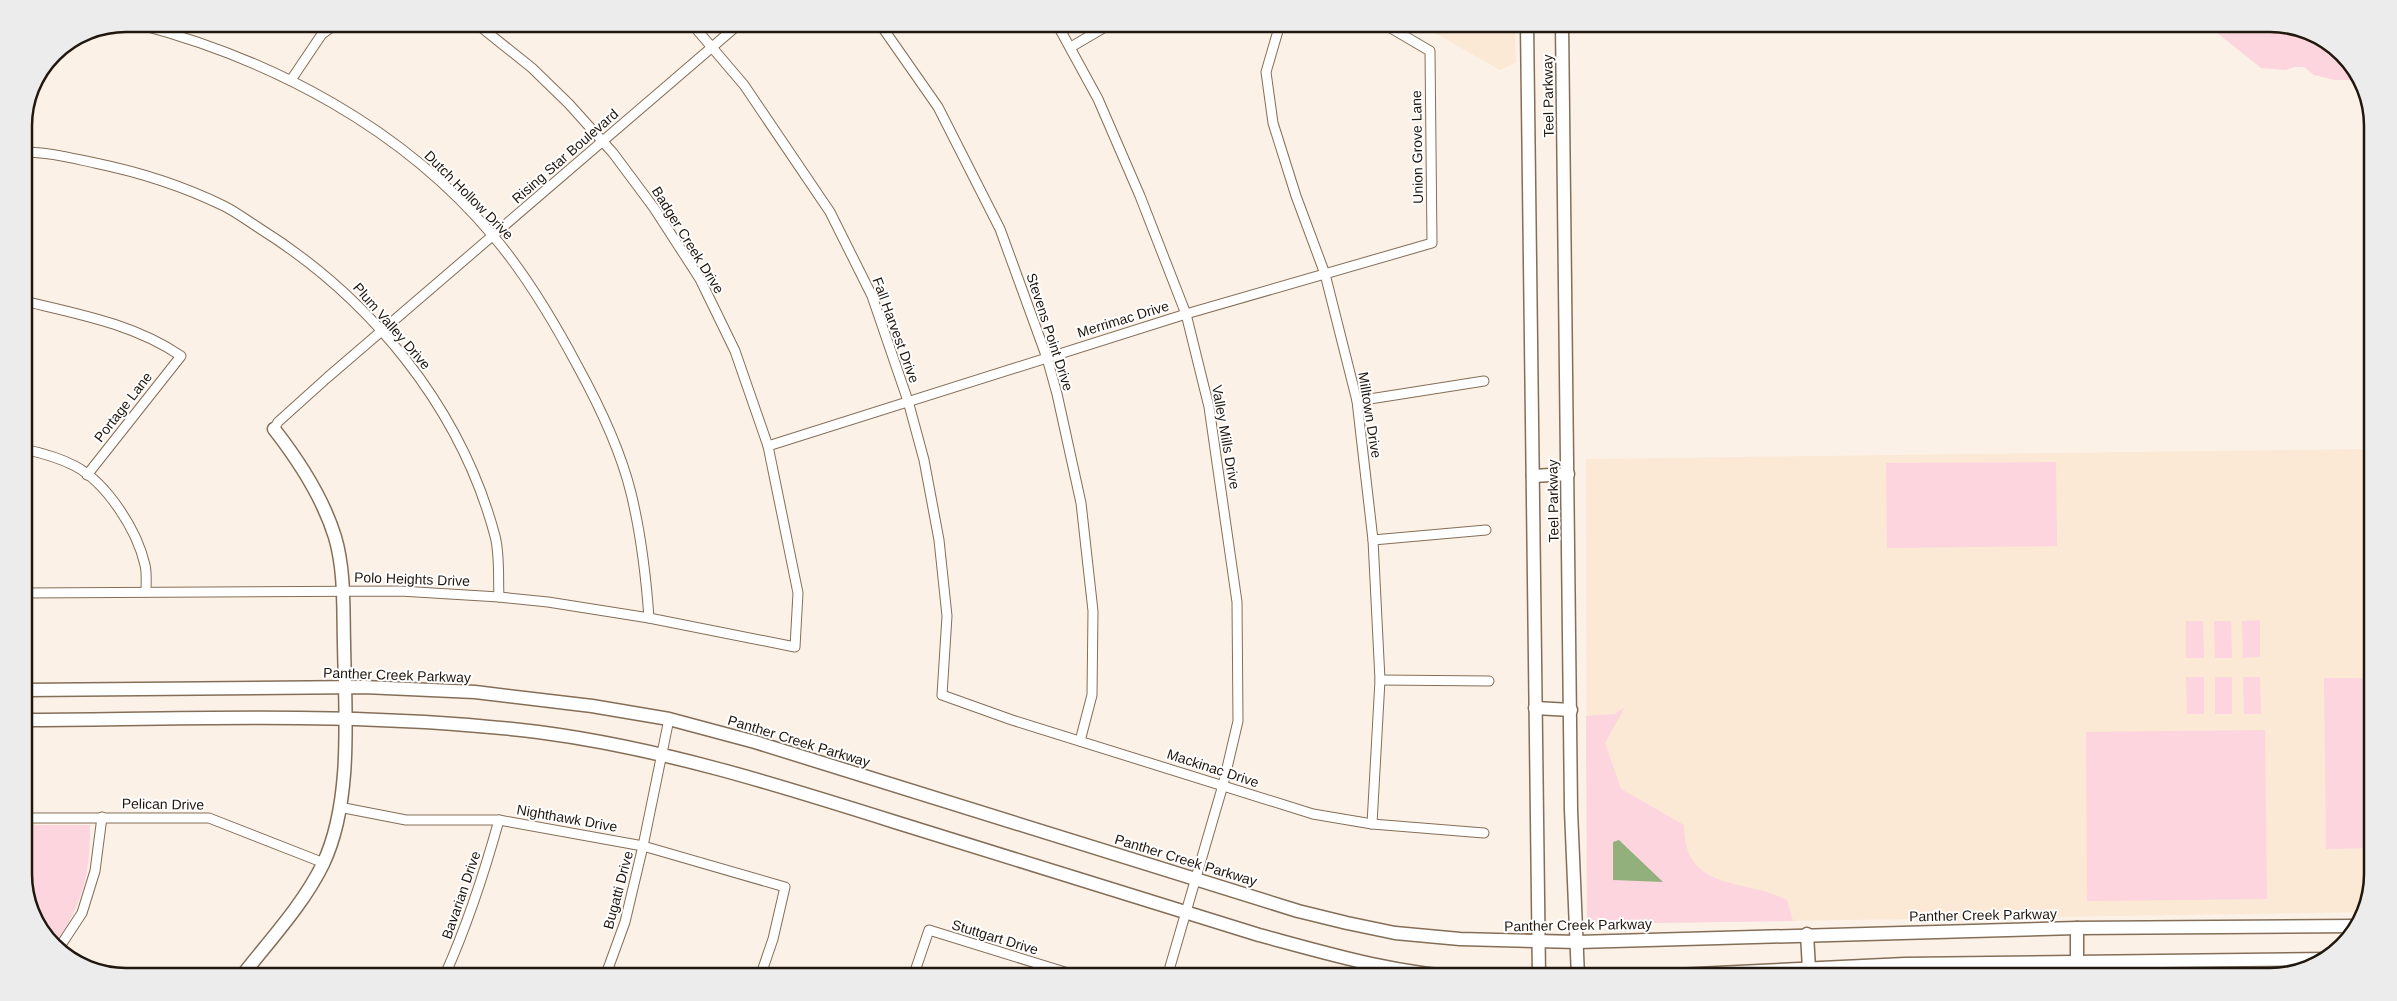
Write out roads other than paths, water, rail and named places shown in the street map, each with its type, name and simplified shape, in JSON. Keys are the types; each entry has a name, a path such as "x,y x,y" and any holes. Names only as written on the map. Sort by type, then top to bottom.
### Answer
{"main road":[{"name":"Teel Parkway","path":"1527,32 1539,968"},
{"name":"Teel Parkway","path":"1562,32 1571,810 1578,968"},
{"path":"248,968 309,889 324,862 337,821 344,772 345,687 340,560 323,504 274,429"},
{"path":"1533,476 1568,474"},
{"name":"Panther Creek Parkway","path":"33,690 392,687 508,695 592,706 669,720 755,742 1298,911 1395,933 1469,940 1578,942 1807,934 2077,928 2349,926"},
{"path":"1535,708 1571,710"},
{"path":"33,720 345,718 538,732 661,754 759,780 1185,912 1332,955 1396,968"},
{"path":"2077,928 2077,962"},
{"path":"1807,934 1809,968"},
{"path":"1828,968 1905,964 2312,959"}],"street":[{"name":"Milltown Drive","path":"1278,32 1266,72 1274,123 1296,196 1325,274 1357,402 1373,540 1380,680 1372,824"},
{"name":"Union Grove Lane","path":"1398,32 1430,51 1432,244"},
{"name":"Dutch Hollow Drive","path":"180,33 240,56 313,91 402,149 448,190 493,235 542,303 605,418 631,491 644,558 649,618"},
{"path":"291,80 324,33"},
{"name":"Badger Creek Drive","path":"488,33 532,68 603,141 654,208 700,279 735,351 768,446 798,593 795,647"},
{"name":"Fall Harvest Drive","path":"700,33 744,85 830,212 872,296 908,402 924,460 939,540 947,616 942,695"},
{"name":"Rising Star Boulevard","path":"274,429 278,422 382,331 729,33"},
{"name":"Stevens Point Drive","path":"886,33 938,108 1000,229 1047,358 1057,394 1081,503 1094,611 1092,695 1080,741"},
{"name":"Valley Mills Drive","path":"1062,33 1098,98 1137,187 1186,314 1209,407 1237,602 1238,720 1223,785 1169,968"},
{"path":"1071,47 1096,33"},
{"name":"Plum Valley Drive","path":"33,152 42,152 140,172 224,206 296,251 353,299 413,369 446,416 480,491 496,538 498,597"},
{"name":"Merrimac Drive","path":"768,446 1186,314 1432,244"},
{"name":"Portage Lane","path":"33,303 100,319 157,340 181,356 87,475"},
{"path":"1357,402 1484,381"},
{"path":"33,451 48,454 77,467 107,492 129,524 146,566 146,592"},
{"path":"1373,540 1486,530"},
{"name":"Polo Heights Drive","path":"33,593 400,591 498,597 548,602 649,618 795,647"},
{"path":"1380,680 1489,681"},
{"name":"Mackinac Drive","path":"942,695 1012,720 1313,814 1372,824 1484,833"},
{"name":"Bugatti Drive","path":"609,968 625,922 669,720"},
{"name":"Nighthawk Drive","path":"339,807 406,820 499,820 643,846 785,887 773,939 763,968"},
{"path":"62,943 82,913 95,871 102,817"},
{"name":"Pelican Drive","path":"33,818 209,818 324,862"},
{"name":"Bavarian Drive","path":"448,968 464,932 485,872 499,820"},
{"name":"Stuttgart Drive","path":"916,968 929,930 1041,968"}]}
